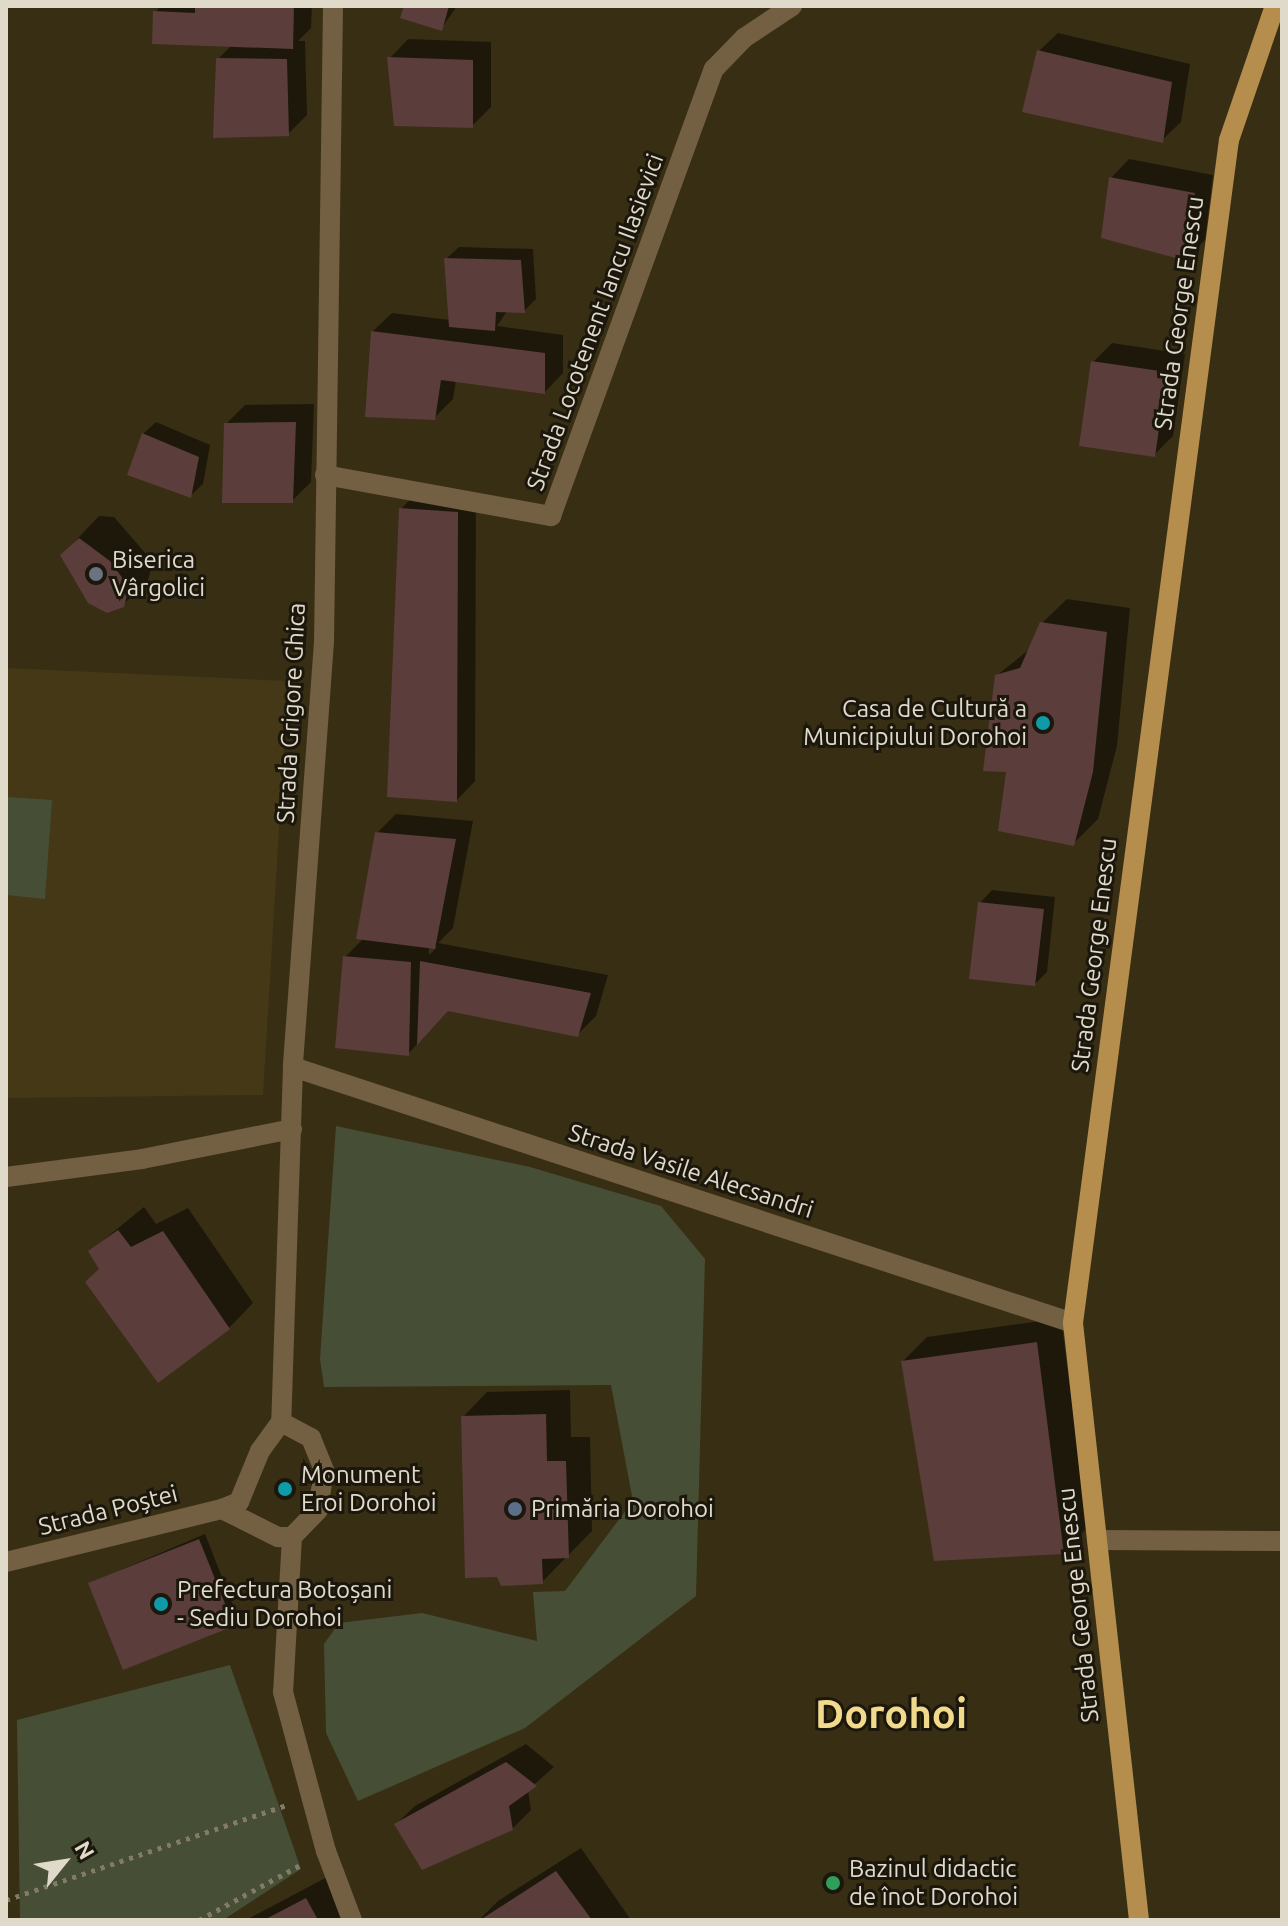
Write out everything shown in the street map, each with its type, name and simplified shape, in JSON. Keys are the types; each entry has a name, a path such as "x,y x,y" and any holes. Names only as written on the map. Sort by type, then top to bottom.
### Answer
{"main road":[{"name":"Strada George Enescu","path":"1139,1920 1073,1323 1229,140 1275,6"}],"street":[{"name":"Strada Grigore Ghica","path":"281,1422 293,1067 324,642 333,6"},
{"name":"Strada Locotenent Iancu Ilasievici","path":"325,475 551,516 714,69 744,38 792,6"},
{"name":"Strada Vasile Alecsandri","path":"293,1067 1073,1323"},
{"path":"6,1177 142,1159 292,1129"},
{"path":"222,1509 239,1502 260,1451 281,1422 311,1438 324,1471 318,1510 292,1537 283,1692 326,1851 352,1920"},
{"path":"222,1509 278,1537 292,1537"},
{"name":"Strada Poștei","path":"6,1562 222,1509"},
{"path":"1097,1540 1282,1541"}],"path":[{"path":"6,1900 312,1796"},
{"path":"199,1920 326,1851"}],"shaded area":[{"path":"6,668 288,681 263,1095 6,1098"}],"green space":[{"path":"6,797 52,800 45,899 6,895"},
{"path":"336,1126 530,1167 661,1206 705,1259 696,1596 525,1728 358,1801 326,1733 324,1644 339,1623 422,1613 537,1641 533,1592 565,1591 633,1501 611,1385 324,1387 320,1359"},
{"path":"230,1665 301,1869 223,1920 20,1920 17,1720"}],"building":[{"path":"195,6 294,6 293,49 152,44 153,11 195,13"},
{"path":"404,6 449,6 442,31 400,18"},
{"path":"1037,50 1172,82 1163,143 1022,112"},
{"path":"387,57 473,60 473,128 394,126"},
{"path":"216,58 287,59 289,136 213,138"},
{"path":"1109,177 1195,193 1187,261 1101,238"},
{"path":"444,258 521,260 525,313 496,312 495,331 449,327"},
{"path":"371,331 545,353 545,394 441,380 435,420 365,417"},
{"path":"1091,361 1167,372 1155,457 1079,446"},
{"path":"296,422 293,503 222,503 224,423"},
{"path":"142,433 199,457 191,498 127,475"},
{"path":"399,508 458,512 457,802 387,797"},
{"name":"Biserica Vârgolici","path":"79,538 110,561 129,587 124,607 107,613 88,603 60,555"},
{"name":"Casa de Cultură a Municipiului Dorohoi","path":"1040,622 1107,632 1093,772 1074,846 998,831 1006,772 983,771 995,675 1020,668"},
{"path":"375,832 456,839 435,949 356,939"},
{"path":"978,902 1044,909 1035,986 969,979"},
{"path":"343,956 411,962 409,1056 335,1048"},
{"path":"420,961 591,993 578,1037 448,1011 417,1045"},
{"path":"118,1230 131,1247 163,1231 230,1329 158,1383 85,1282 99,1269 88,1251"},
{"path":"1037,1342 1064,1554 934,1561 901,1361"},
{"name":"Primăria Dorohoi","path":"546,1414 547,1461 566,1461 569,1558 542,1559 543,1584 501,1586 497,1577 465,1578 461,1416"},
{"name":"Prefectura Botoșani - Sediu Dorohoi","path":"199,1539 234,1626 123,1670 88,1583"},
{"path":"506,1762 537,1786 509,1806 513,1830 422,1870 394,1824"},
{"path":"556,1871 592,1920 480,1920"},
{"path":"306,1898 318,1920 264,1920"}],"place":[{"name":"Biserica Vârgolici","path":"96,574"},
{"name":"Casa de Cultură a Municipiului Dorohoi","path":"1043,723"},
{"name":"Monument Eroi Dorohoi","path":"285,1489"},
{"name":"Primăria Dorohoi","path":"515,1509"},
{"name":"Prefectura Botoșani - Sediu Dorohoi","path":"161,1604"},
{"name":"Bazinul didactic de înot Dorohoi","path":"833,1883"}],"district":[{"name":"Dorohoi","path":"891,1714"}]}
